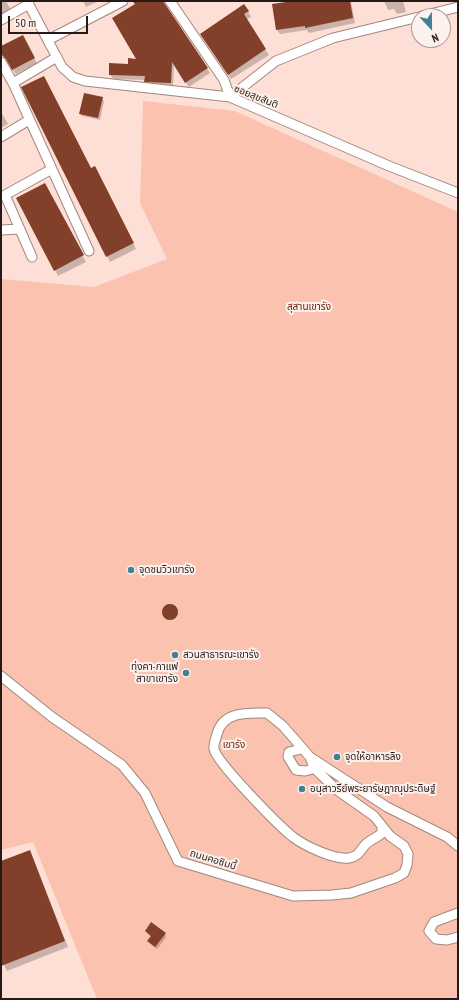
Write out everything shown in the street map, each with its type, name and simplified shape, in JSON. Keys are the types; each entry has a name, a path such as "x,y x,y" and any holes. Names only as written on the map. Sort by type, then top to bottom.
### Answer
{"street":[{"path":"48,40 123,1"},
{"path":"170,1 224,80 230,97 276,60 332,38 411,19"},
{"path":"1,20 28,2"},
{"name":"ซอยสุขสันติ","path":"28,2 62,67 73,77 85,81 230,97 389,166 458,194"},
{"path":"13,83 57,57"},
{"path":"1,62 13,83 89,251"},
{"path":"1,137 29,120"},
{"path":"32,257 5,195 52,169"},
{"path":"1,230 20,229"},
{"name":"ถนนคอซิมบี้","path":"1,676 52,717 122,765 145,793 178,862 293,896 332,896 350,893 395,878 404,873 407,865 408,854 404,846 390,836"},
{"path":"267,713 283,726 337,790 374,816 382,826 390,836 366,844 357,856 348,858 323,853 294,837 246,790 217,757 213,748 222,722 235,714 267,713"},
{"path":"301,748 289,752 288,757 296,770 305,771 319,767 387,807 447,837 458,846"},
{"path":"375,840 382,833 382,826"},
{"path":"458,913 434,922 429,931 436,939 447,940 458,937"}],"green space":[{"name":"เขารัง","path":"143,101 235,111 458,212 458,999 97,999 33,842 1,850 1,279 94,287 167,259 140,203"}],"building":[{"path":"132,1 163,1 208,68 185,83 172,62 171,83 144,82 145,76 109,75 109,63 128,64 128,58 136,59 112,18 135,4"},
{"path":"293,1 350,1 353,18 305,28 305,26 276,30 272,4"},
{"path":"244,4 249,11 244,14 266,49 228,75 200,34"},
{"path":"23,35 35,58 12,70 6,59 1,54 1,46"},
{"path":"44,76 91,168 95,166 134,243 106,257 21,87"},
{"path":"84,93 103,97 98,118 79,114"},
{"path":"45,183 84,255 54,271 16,198"},
{"path":"170,604 176,606 178,612 176,618 170,620 164,618 162,612 164,606"},
{"path":"30,850 65,941 1,966 1,861"},
{"path":"151,922 166,933 155,947 147,941 151,936 145,931"}],"place":[{"name":"จุดชมวิวเขารัง","path":"131,570"},
{"name":"สวนสาธารณะเขารัง","path":"175,655"},
{"name":"ทุ่งคา-กาแฟ สาขาเขารัง","path":"186,673"},
{"name":"จุดให้อาหารลิง","path":"337,757"},
{"name":"อนุสาวรีย์พระยารัษฎาณุประดิษฐ์","path":"302,789"}],"park label":[{"name":"สุสานเขารัง","path":"309,307"}]}
